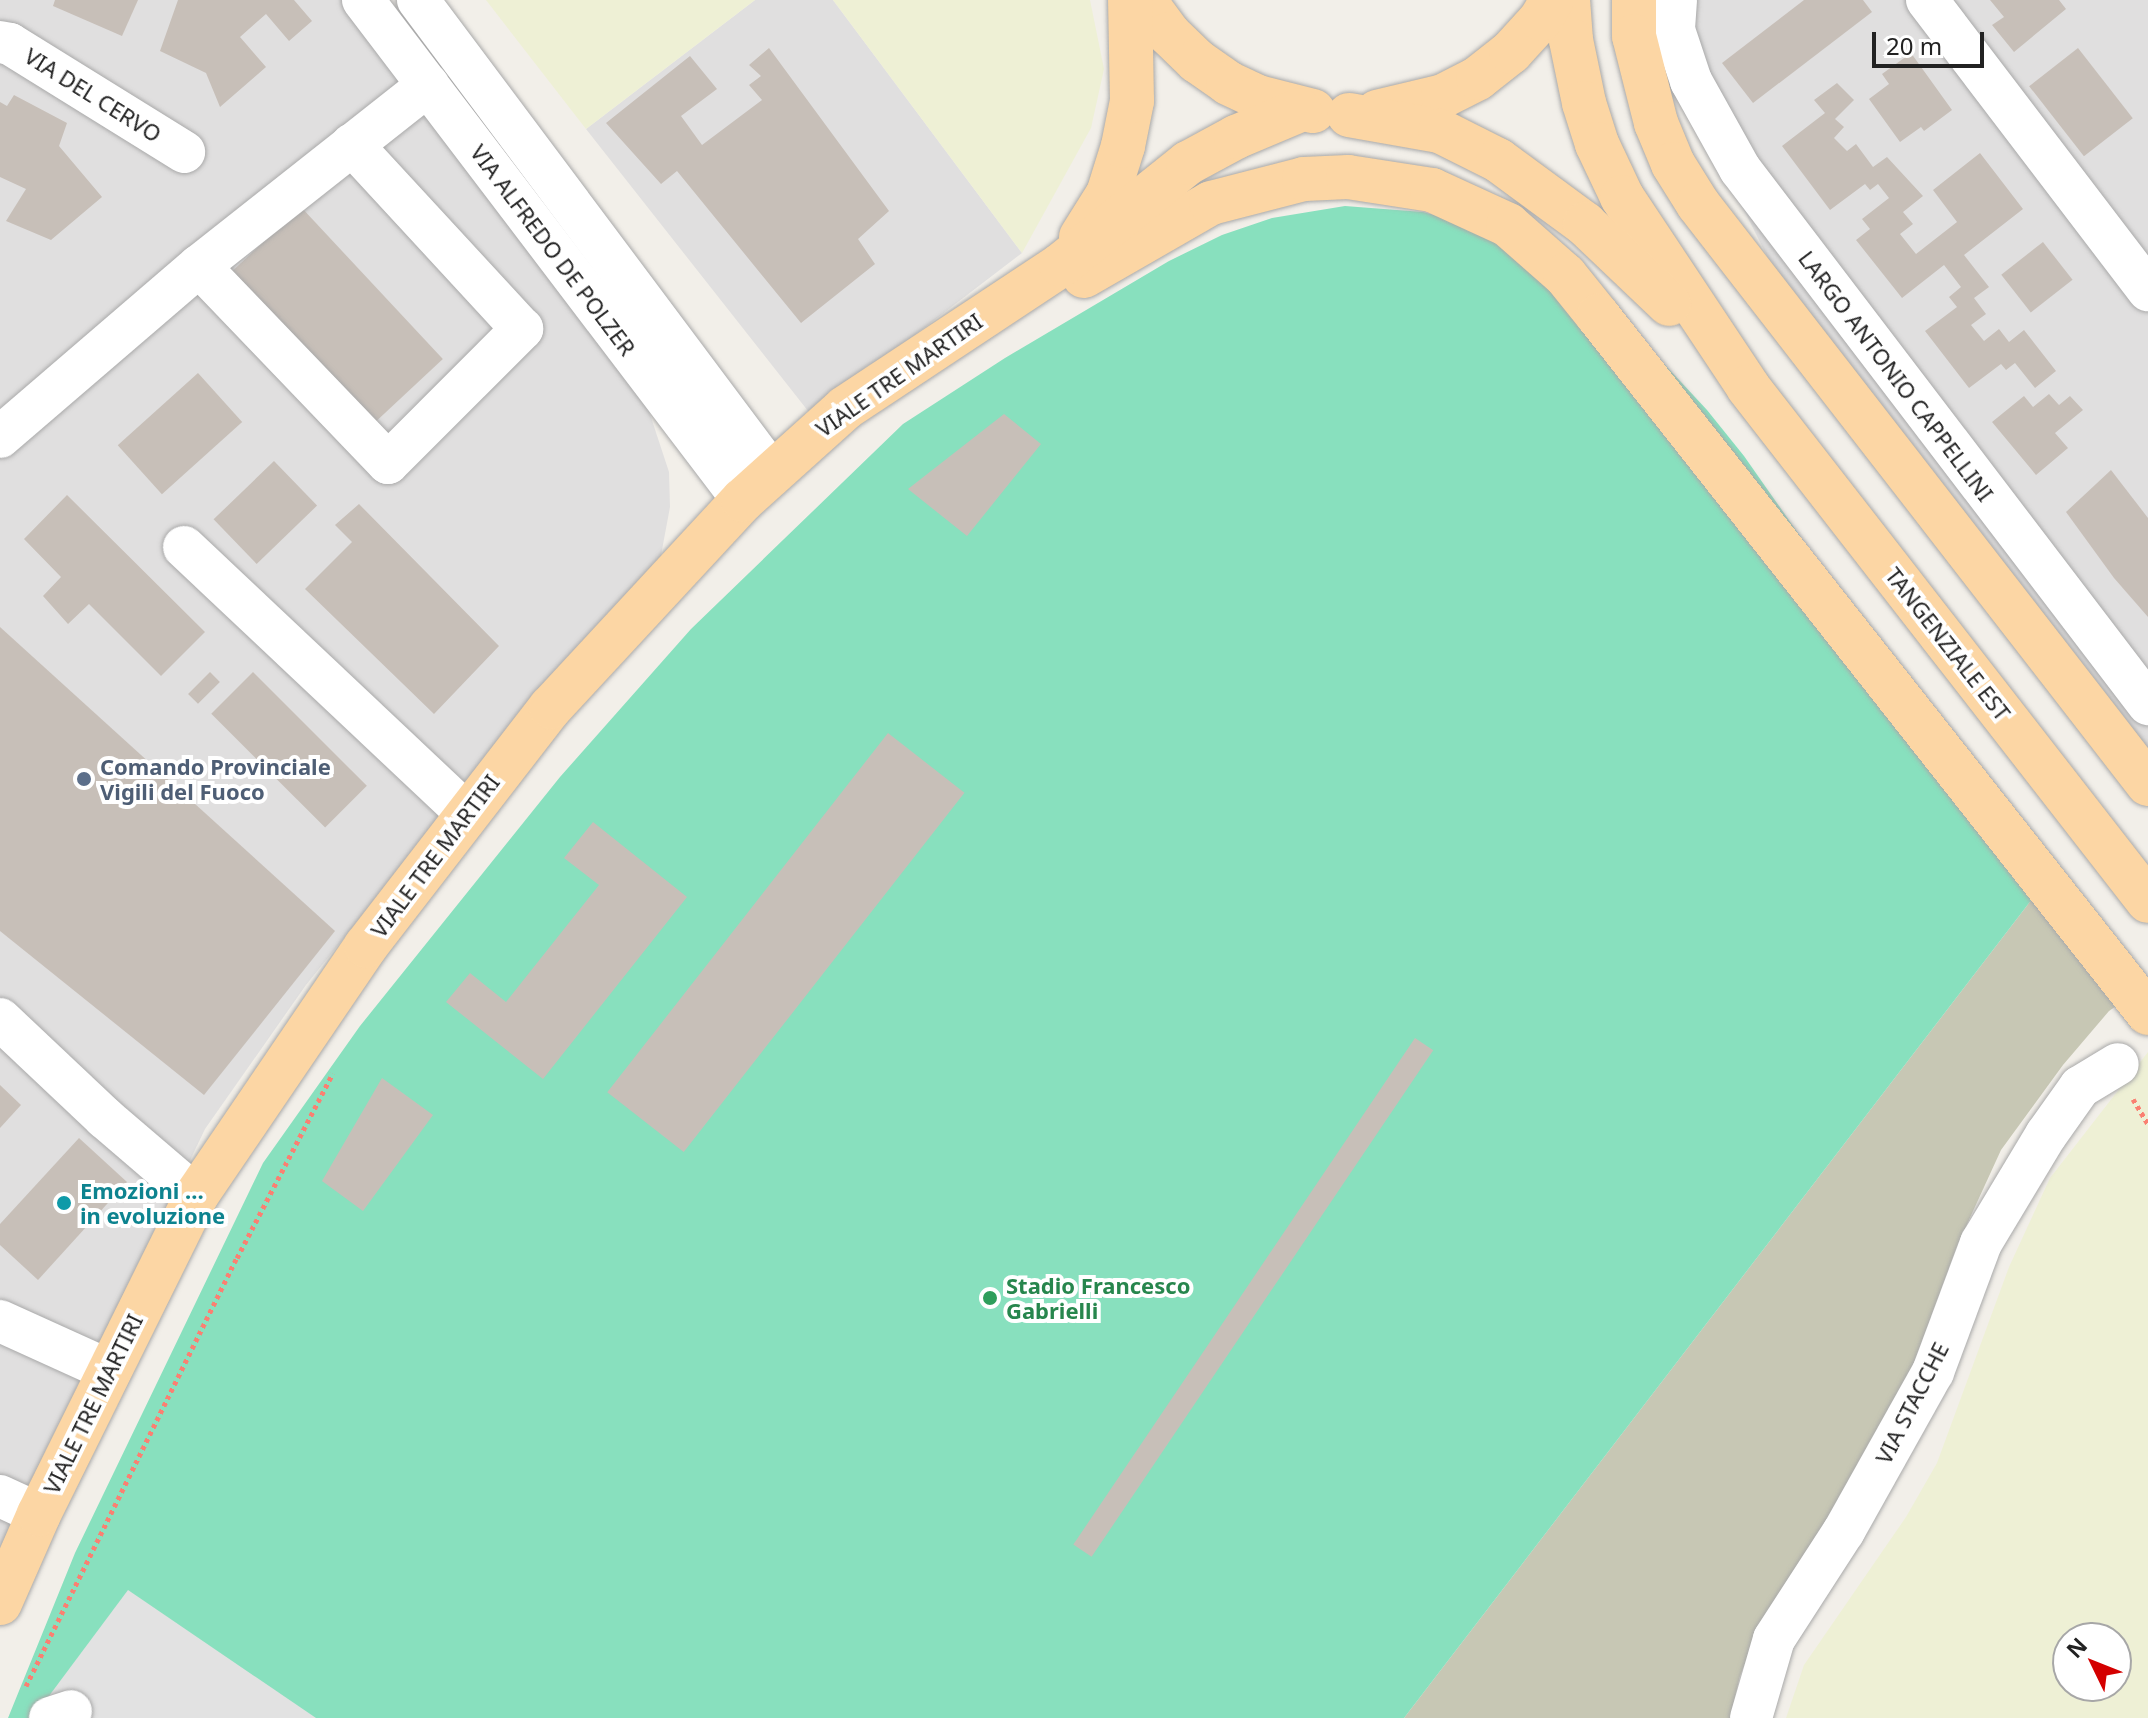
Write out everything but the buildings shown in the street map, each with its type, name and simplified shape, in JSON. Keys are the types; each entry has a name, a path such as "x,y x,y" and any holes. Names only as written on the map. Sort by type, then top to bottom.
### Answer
{"main road":[{"name":"VIALE TRE MARTIRI","path":"1061,265 1108,194 1123,146 1132,101 1130,0"},
{"path":"1144,0 1169,34 1218,76 1258,97 1300,110 1349,115 1393,111 1443,96 1478,78 1511,52 1541,19 1552,0"},
{"name":"TANGENZIALE EST","path":"1568,0 1571,40 1597,144 1622,197 1748,387 2148,901"},
{"path":"1634,0 1634,36 1656,123 1673,164 1698,204 2148,784"},
{"name":"VIALE TRE MARTIRI","path":"0,1603 39,1514 196,1196 366,946 551,707 757,486 845,408 1061,265 1188,163 1236,137 1300,110"},
{"name":"TANGENZIALE EST","path":"1349,115 1440,131 1498,160 1585,224 1638,272 1748,387"},
{"path":"978,319 1063,287 1211,203 1304,179 1348,177 1432,190 1508,225 1565,275 2148,1013"}],"street":[{"name":"VIA ALFREDO DE POLZER","path":"363,0 428,85 757,486"},
{"name":"VIA ALFREDO DE POLZER","path":"418,0 757,486"},
{"path":"1927,0 2148,290"},
{"name":"LARGO ANTONIO CAPPELLINI","path":"1675,15 1691,81 1740,169 2148,704"},
{"name":"VIA DEL CERVO","path":"0,42 10,44 184,152"},
{"path":"0,437 199,266 428,85"},
{"path":"199,266 388,463 522,329 352,145"},
{"path":"184,547 466,813"},
{"path":"0,1019 105,1118 196,1196"},
{"name":"VIA STACCHE","path":"1751,1718 1774,1639 1844,1531 1933,1372 1981,1243 2046,1135 2080,1087 2118,1064"},
{"path":"0,1321 110,1371"},
{"path":"0,1496 39,1514"}],"path":[{"path":"2118,1064 2136,1108 2148,1124"},
{"path":"48,1708 237,1258 336,1067"}],"shaded area":[{"path":"0,0 343,0 643,393 669,472 670,507 659,566 509,733 306,985 205,1129 0,1557"},
{"path":"486,0 755,0 586,129"},
{"path":"755,0 833,0 1022,253 886,357 867,366 812,416 586,129"},
{"path":"833,0 1090,0 1104,69 1091,128 1022,253"},
{"path":"1679,0 2148,0 2148,802 1797,316 1714,150"},
{"path":"2052,873 2142,988 2109,1011 2063,1065 2001,1150 1957,1246 1886,1438 1755,1639 1740,1676 1730,1718 1404,1718"},
{"path":"2148,1052 2148,1718 1786,1718 1804,1665 1906,1517 1937,1463 2009,1267 2050,1178"},
{"path":"128,1590 316,1718 45,1718 43,1704"}],"green space":[{"path":"1345,206 1423,212 1481,228 1626,323 1707,410 1744,456 1905,686 2052,873 1404,1718 8,1718 75,1553 263,1163 360,1026 560,777 691,629 903,424 1005,358 1169,261 1222,235 1272,218"}],"place":[{"name":"Comando Provinciale Vigili del Fuoco","path":"84,779"},
{"name":"Emozioni ... in evoluzione","path":"64,1203"},
{"name":"Stadio Francesco Gabrielli","path":"990,1298"}]}
